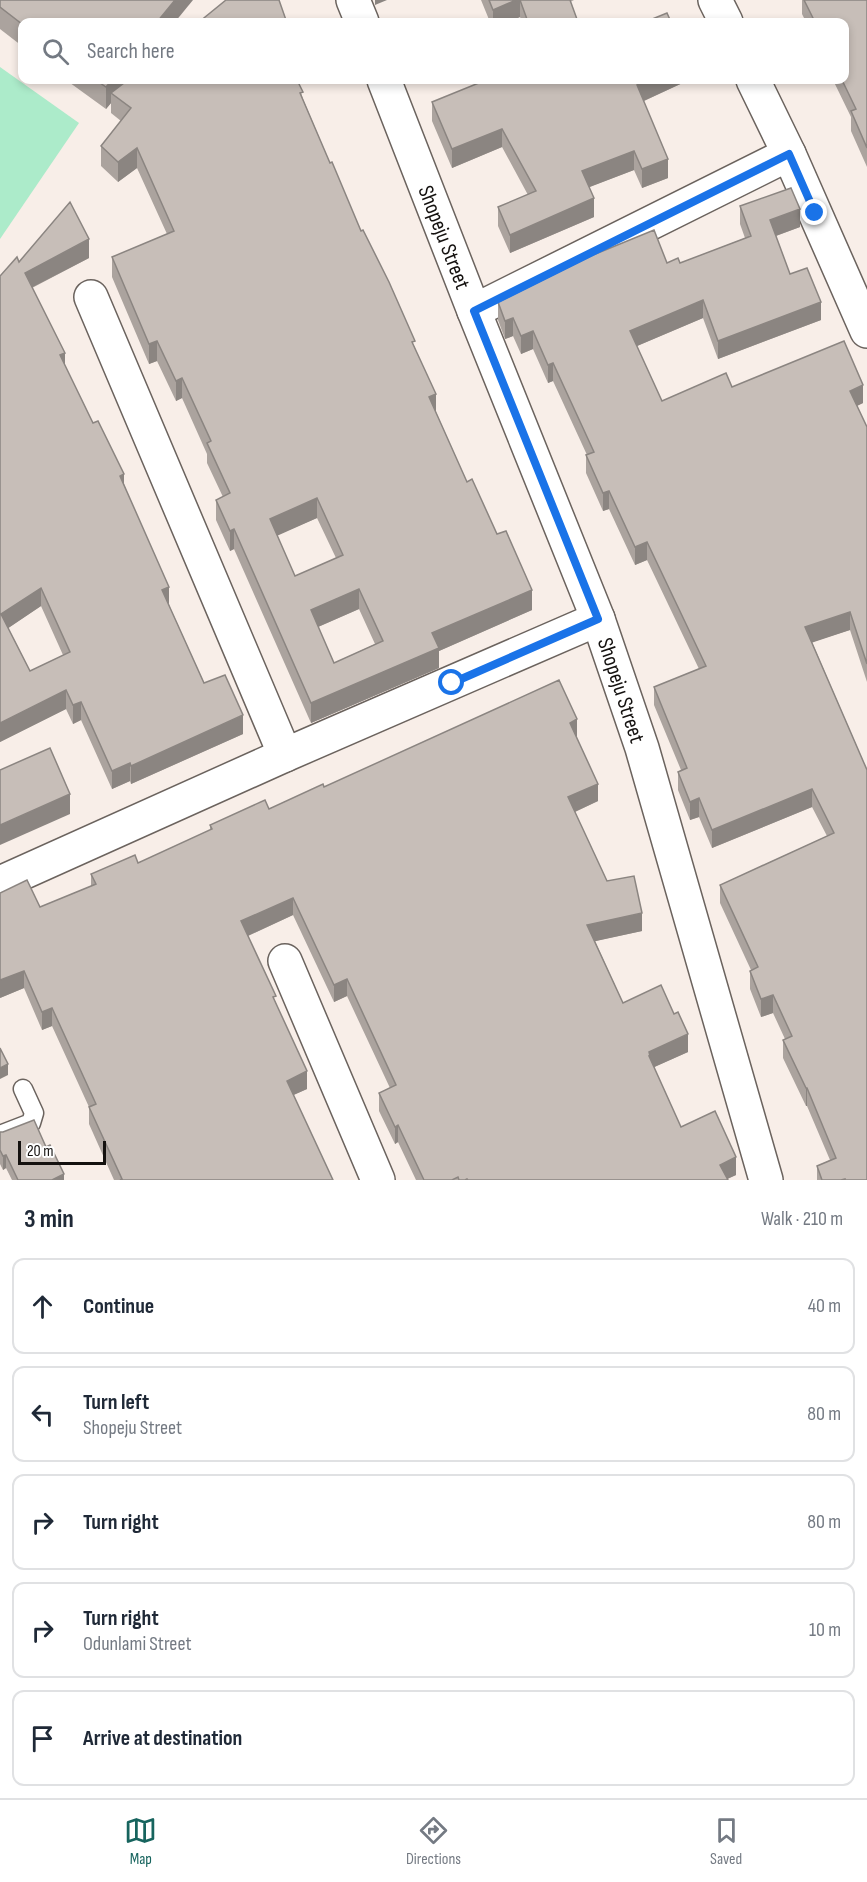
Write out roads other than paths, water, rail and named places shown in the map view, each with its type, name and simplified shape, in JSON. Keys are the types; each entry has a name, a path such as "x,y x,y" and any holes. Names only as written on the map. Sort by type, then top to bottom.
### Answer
{"street":[{"path":"353,0 360,18"},
{"path":"715,0 724,18"},
{"name":"Shopeju Street","path":"386,84 598,619 642,748 766,1180"},
{"path":"755,84 789,154 867,331"},
{"path":"474,311 789,154"},
{"path":"91,297 285,755"},
{"path":"0,883 285,755 598,619"},
{"path":"285,961 378,1180"}],"lane":[{"path":"0,1135 31,1122 34,1113 23,1089"}]}
